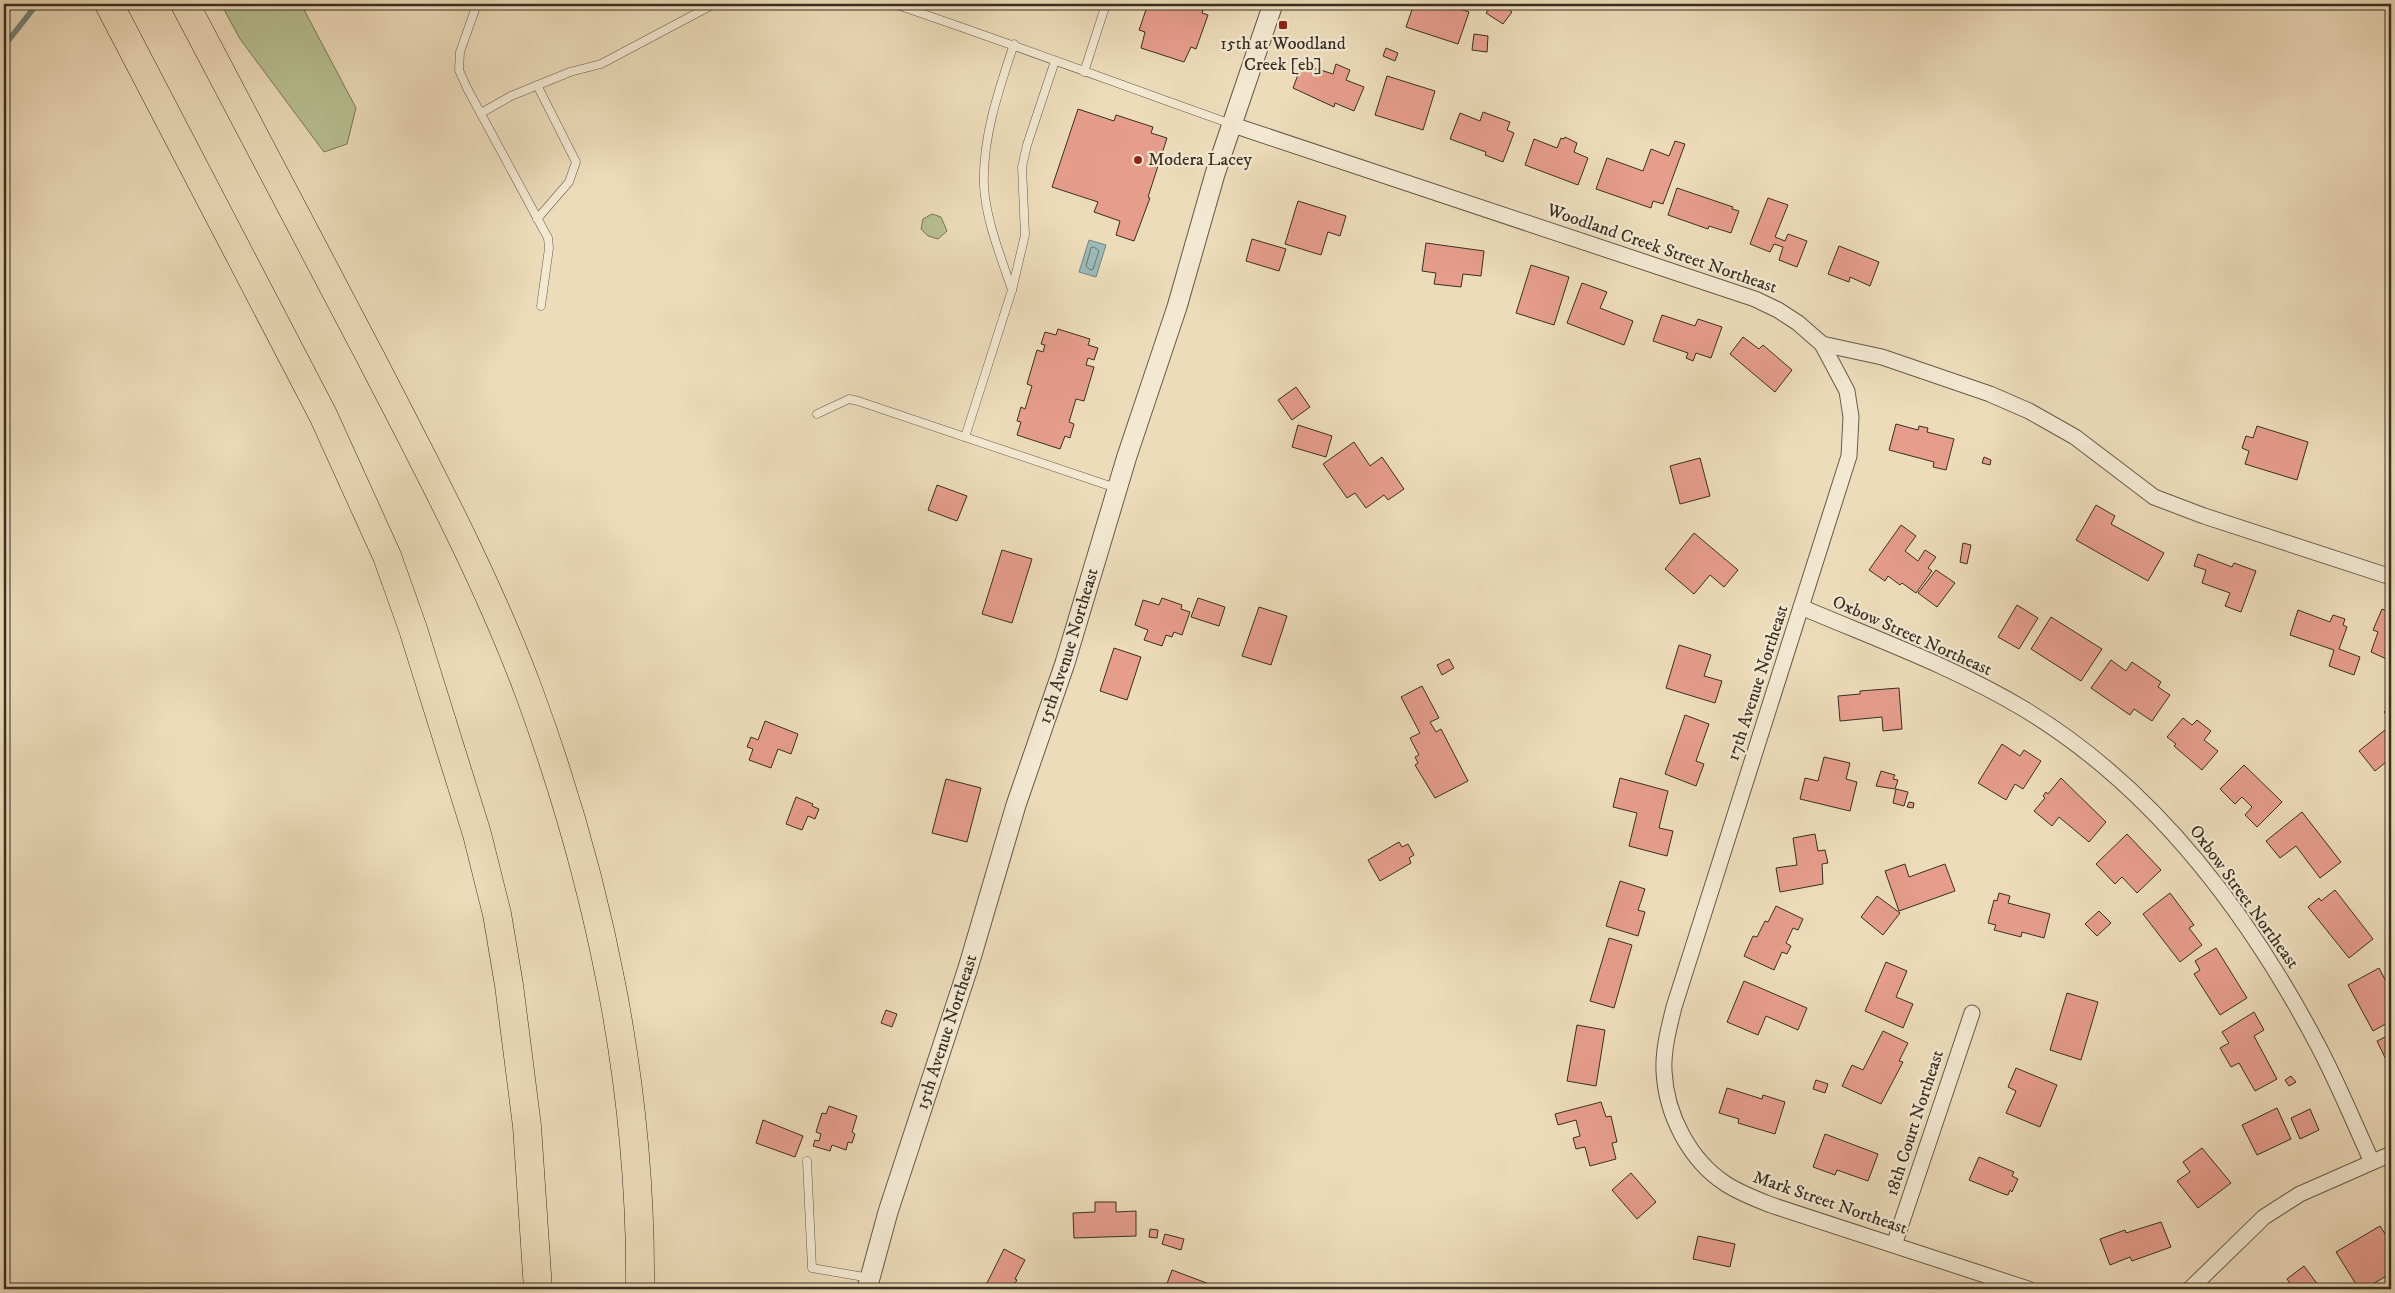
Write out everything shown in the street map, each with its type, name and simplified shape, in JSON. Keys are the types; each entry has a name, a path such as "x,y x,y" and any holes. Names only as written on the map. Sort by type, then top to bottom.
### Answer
{"highway":[{"path":"109,4 323,415 387,556 413,629 477,834 497,914 509,985 527,1126 538,1289"},
{"path":"185,4 437,486 500,621 537,716 575,831 609,978 632,1127 638,1203 640,1289"}],"street":[{"name":"15th Avenue Northeast","path":"868,1284 888,1212 968,968 1016,806 1065,663 1118,489 1273,4"},
{"name":"Woodland Creek Street Northeast","path":"1233,125 1755,299 1791,318 1822,344 1882,357 1990,394 2029,411 2075,437 2154,496 2204,516 2391,577"},
{"name":"17th Avenue Northeast","path":"1668,1034 1674,1007 1851,443 1851,417 1847,391 1822,344"},
{"name":"Oxbow Street Northeast","path":"1801,607 1967,677 2024,709 2068,738 2142,800 2179,837 2211,878 2265,954 2316,1040 2372,1162"},
{"name":"18th Court Northeast","path":"1894,1246 1972,1013"},
{"name":"Mark Street Northeast","path":"1668,1034 1664,1070 1671,1113 1685,1139 1712,1173 1738,1191 1771,1205 2028,1289"},
{"path":"2190,1289 2264,1217 2300,1194 2391,1154"}],"lane":[{"path":"477,4 460,52 459,70 536,219 548,238 549,248 541,306"},
{"path":"481,113 537,85 570,72 601,64 714,4"},
{"path":"896,4 1014,44 1084,72 1233,125"},
{"path":"1084,72 1106,4"},
{"path":"1012,290 994,235 984,185 988,136 997,93 1014,44"},
{"path":"965,437 1012,290 1025,235 1022,168 1027,145 1055,61"},
{"path":"536,219 569,182 576,162 537,85"},
{"path":"817,414 849,399 1118,489"},
{"path":"807,1161 812,1268 868,1284"}],"green space":[{"path":"221,4 301,4 356,108 347,144 324,152 240,39"},
{"path":"932,214 941,217 947,231 938,239 928,236 921,229 923,219"}],"water":[{"path":"1089,240 1106,245 1096,277 1079,272"}],"building":[{"path":"1148,4 1205,4 1202,13 1208,15 1196,49 1191,47 1184,62 1141,48 1145,32 1139,30"},
{"path":"1414,4 1445,4 1469,12 1458,44 1406,27"},
{"path":"1492,4 1511,4 1508,9 1512,12 1503,24 1486,13"},
{"path":"1474,34 1488,36 1487,52 1472,50"},
{"path":"1386,48 1398,53 1395,61 1383,56"},
{"path":"1302,64 1333,74 1336,64 1350,70 1346,80 1364,87 1354,111 1335,103 1334,107 1293,88"},
{"path":"1387,76 1435,91 1423,130 1375,115"},
{"path":"1078,109 1114,121 1116,115 1153,127 1151,133 1167,138 1148,197 1150,198 1134,241 1116,235 1120,221 1094,212 1098,202 1052,187"},
{"path":"1483,112 1510,122 1507,130 1514,133 1503,162 1485,155 1486,152 1450,139 1460,113 1480,121"},
{"path":"1565,137 1577,143 1574,152 1588,158 1578,185 1525,165 1534,139 1557,148 1561,138 1564,139"},
{"path":"1675,141 1685,144 1663,204 1653,201 1651,208 1596,189 1607,158 1643,171 1651,149 1669,156"},
{"path":"1677,188 1733,207 1732,209 1739,211 1731,233 1709,226 1708,229 1668,215"},
{"path":"1768,198 1788,205 1775,237 1785,241 1788,234 1807,241 1797,267 1779,260 1783,247 1774,244 1770,252 1750,244"},
{"path":"1298,201 1346,216 1340,236 1328,232 1321,255 1285,244"},
{"path":"1252,239 1286,249 1279,271 1246,261"},
{"path":"1426,243 1484,251 1481,276 1463,274 1461,287 1434,284 1436,273 1422,271"},
{"path":"1839,246 1879,262 1870,286 1850,277 1849,282 1828,274"},
{"path":"1531,265 1569,277 1554,325 1516,313"},
{"path":"1582,283 1607,292 1600,308 1633,321 1624,345 1567,323"},
{"path":"1662,315 1695,326 1698,319 1722,327 1711,358 1696,353 1693,361 1686,358 1688,353 1653,341"},
{"path":"1058,329 1090,339 1088,345 1098,348 1094,360 1088,358 1086,365 1094,367 1084,401 1076,399 1069,422 1074,424 1070,438 1065,436 1060,449 1017,435 1021,422 1017,421 1021,407 1025,409 1032,386 1027,384 1037,350 1043,352 1045,345 1041,344 1045,332 1056,335"},
{"path":"1743,337 1759,349 1763,345 1792,370 1775,392 1730,354"},
{"path":"1296,387 1310,407 1292,420 1278,400"},
{"path":"1896,424 1918,430 1919,426 1928,428 1927,432 1954,439 1946,470 1933,467 1934,462 1889,450"},
{"path":"1298,425 1332,436 1326,457 1292,447"},
{"path":"2257,426 2308,442 2297,480 2245,464 2249,451 2242,448 2246,436 2253,438"},
{"path":"1354,442 1370,466 1382,457 1404,489 1388,500 1384,495 1366,508 1355,493 1347,498 1323,464"},
{"path":"1984,457 1991,460 1990,465 1982,463"},
{"path":"1700,458 1710,496 1680,504 1670,466"},
{"path":"937,485 967,496 957,521 928,510"},
{"path":"2096,505 2115,516 2111,524 2164,553 2148,581 2076,540"},
{"path":"1901,525 1916,536 1905,551 1918,561 1925,550 1936,557 1928,568 1932,571 1916,593 1888,576 1885,581 1869,570"},
{"path":"1694,533 1738,570 1724,587 1710,575 1694,594 1665,569"},
{"path":"1963,543 1971,545 1967,564 1960,562"},
{"path":"1002,550 1032,559 1012,623 982,614"},
{"path":"2198,554 2232,567 2234,563 2256,571 2241,612 2225,606 2230,593 2202,583 2206,570 2194,566"},
{"path":"1936,570 1955,583 1937,607 1918,593"},
{"path":"1162,598 1182,605 1181,609 1190,612 1182,635 1174,632 1172,637 1166,635 1162,646 1144,640 1148,630 1135,625 1143,600 1159,605"},
{"path":"1198,598 1225,607 1219,626 1191,617"},
{"path":"2017,605 2038,618 2019,649 1998,637"},
{"path":"1259,607 1287,616 1271,665 1242,656"},
{"path":"2382,609 2391,613 2391,661 2371,652 2378,632 2373,630"},
{"path":"2298,610 2330,622 2333,615 2345,619 2343,625 2347,627 2339,649 2360,657 2354,675 2329,666 2334,650 2290,635"},
{"path":"2051,617 2102,649 2081,681 2031,649"},
{"path":"1679,645 1711,655 1704,676 1722,681 1715,703 1666,688"},
{"path":"1114,648 1141,657 1127,700 1100,691"},
{"path":"1449,659 1454,668 1442,675 1437,665"},
{"path":"2111,660 2126,671 2132,662 2161,682 2158,687 2170,695 2152,721 2134,709 2130,715 2091,688"},
{"path":"1422,686 1439,718 1430,722 1436,732 1441,729 1468,781 1435,798 1415,765 1418,763 1415,757 1419,755 1410,738 1420,733 1401,697"},
{"path":"1899,688 1902,729 1883,731 1882,717 1840,721 1838,696 1860,694 1860,691"},
{"path":"2391,706 2391,721 2384,712"},
{"path":"1685,715 1709,724 1696,761 1704,764 1696,786 1665,774"},
{"path":"2183,718 2192,725 2197,720 2211,731 2204,740 2218,751 2202,770 2174,746 2176,744 2167,737"},
{"path":"765,721 798,734 791,754 778,749 771,768 749,760 753,749 747,747 751,737 758,740"},
{"path":"2391,725 2391,758 2375,771 2359,751"},
{"path":"2002,744 2020,756 2024,750 2041,761 2023,789 2015,784 2006,800 1978,783"},
{"path":"1824,757 1850,763 1846,779 1857,782 1850,811 1800,799 1805,778 1818,781"},
{"path":"2244,765 2282,802 2257,827 2245,815 2252,807 2242,797 2235,804 2220,789"},
{"path":"1881,771 1895,775 1893,779 1898,780 1895,789 1876,786"},
{"path":"1620,778 1668,791 1659,828 1673,831 1667,856 1629,846 1637,813 1613,807"},
{"path":"2061,778 2106,822 2089,842 2059,817 2052,826 2034,811 2045,798 2043,796 2046,792 2048,794"},
{"path":"946,779 981,788 967,842 932,833"},
{"path":"1896,789 1908,792 1904,806 1893,803"},
{"path":"796,797 813,804 812,806 819,809 815,819 808,816 802,830 786,824"},
{"path":"1909,802 1914,803 1913,808 1907,807"},
{"path":"2302,812 2341,862 2320,878 2296,846 2280,858 2266,841"},
{"path":"2391,826 2391,841 2385,830"},
{"path":"1815,834 1818,851 1825,850 1828,863 1822,864 1823,884 1780,892 1776,868 1797,865 1793,838"},
{"path":"2127,834 2161,870 2137,893 2122,877 2115,884 2096,864"},
{"path":"1399,842 1402,847 1408,844 1414,855 1409,858 1411,863 1380,881 1368,860"},
{"path":"1905,864 1909,877 1945,864 1955,891 1899,911 1885,871"},
{"path":"1620,881 1645,889 1638,910 1645,912 1638,936 1606,926"},
{"path":"2335,890 2373,939 2349,958 2308,907 2319,898 2321,901"},
{"path":"1999,893 2010,896 2008,903 2050,914 2044,938 2022,932 2021,937 1994,930 1996,925 1988,923 1994,900 1997,901"},
{"path":"2170,893 2194,925 2189,928 2202,945 2180,962 2143,914"},
{"path":"1877,896 1900,913 1883,935 1861,917"},
{"path":"1776,906 1803,919 1798,930 1793,928 1786,943 1791,946 1787,954 1782,952 1774,970 1744,956 1753,936 1757,937 1765,921 1768,922"},
{"path":"2099,911 2111,923 2097,936 2085,924"},
{"path":"1609,938 1632,945 1614,1008 1590,1001"},
{"path":"2216,948 2247,998 2220,1015 2194,974 2200,970 2195,961"},
{"path":"1886,962 1907,971 1896,997 1913,1004 1903,1028 1865,1011"},
{"path":"2379,968 2391,991 2391,1021 2373,1031 2348,985"},
{"path":"1744,981 1807,1008 1798,1030 1766,1016 1758,1035 1727,1022"},
{"path":"2067,993 2098,1002 2081,1060 2050,1050"},
{"path":"886,1010 897,1014 892,1027 881,1023"},
{"path":"2254,1012 2264,1030 2254,1036 2277,1079 2255,1091 2239,1063 2231,1067 2220,1048 2229,1043 2222,1032"},
{"path":"1577,1025 1605,1030 1596,1086 1567,1081"},
{"path":"1883,1031 1908,1043 1899,1061 1903,1062 1881,1104 1842,1086 1852,1065 1863,1070"},
{"path":"2391,1034 2391,1067 2390,1068 2377,1041"},
{"path":"2016,1068 2057,1085 2040,1127 2006,1113 2016,1091 2008,1087"},
{"path":"2291,1076 2296,1082 2289,1086 2285,1080"},
{"path":"1816,1080 1828,1084 1825,1093 1813,1089"},
{"path":"1727,1088 1762,1099 1763,1095 1785,1102 1775,1134 1738,1123 1739,1119 1719,1113"},
{"path":"1601,1102 1606,1117 1611,1116 1617,1142 1612,1143 1616,1159 1590,1166 1585,1147 1576,1149 1573,1138 1580,1136 1576,1120 1558,1125 1555,1114"},
{"path":"829,1106 857,1116 852,1132 855,1134 852,1143 848,1142 846,1150 832,1145 830,1151 813,1146 815,1140 819,1141 821,1134 816,1132 822,1113 826,1114"},
{"path":"2277,1108 2291,1139 2257,1155 2242,1125"},
{"path":"2310,1109 2319,1130 2300,1139 2291,1118"},
{"path":"763,1120 803,1136 795,1157 756,1143"},
{"path":"1825,1134 1878,1154 1868,1181 1837,1170 1835,1175 1813,1167"},
{"path":"2202,1148 2231,1183 2198,1208 2177,1181 2190,1172 2183,1162"},
{"path":"1979,1157 2014,1172 2012,1176 2018,1179 2012,1192 2010,1190 2008,1195 2004,1194 1969,1180"},
{"path":"1631,1173 1656,1202 1637,1219 1612,1190"},
{"path":"1095,1202 1116,1202 1116,1212 1136,1211 1136,1236 1074,1238 1073,1213 1095,1212"},
{"path":"2161,1222 2171,1247 2132,1261 2130,1257 2110,1265 2100,1239 2125,1230 2126,1233"},
{"path":"2380,1226 2391,1243 2391,1273 2365,1289 2359,1289 2336,1252"},
{"path":"1150,1229 1158,1230 1157,1238 1149,1237"},
{"path":"1165,1234 1184,1239 1181,1250 1162,1244"},
{"path":"1698,1236 1735,1244 1730,1267 1693,1259"},
{"path":"1004,1249 1025,1260 1015,1279 1017,1280 1012,1289 984,1289"},
{"path":"2304,1266 2321,1289 2294,1289 2287,1279"},
{"path":"1172,1270 1212,1285 1210,1289 1165,1289"}],"waterway":[{"path":"4,46 37,4"}],"place":[{"name":"15th at Woodland Creek [eb]","path":"1283,25"},
{"name":"Modera Lacey","path":"1138,160"}]}
